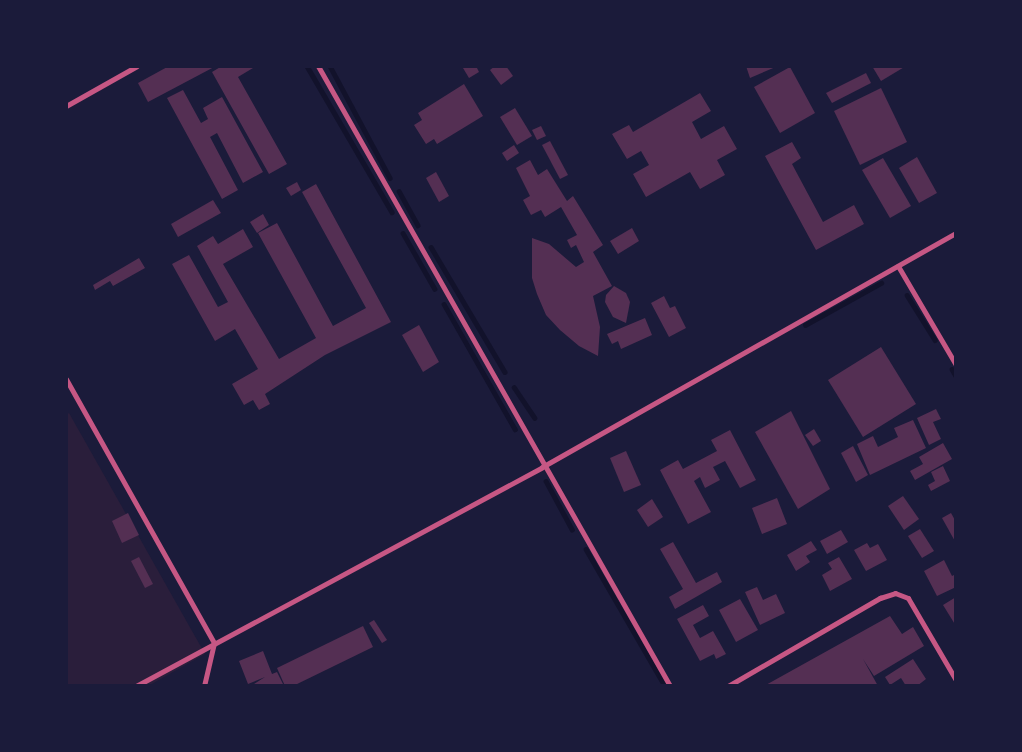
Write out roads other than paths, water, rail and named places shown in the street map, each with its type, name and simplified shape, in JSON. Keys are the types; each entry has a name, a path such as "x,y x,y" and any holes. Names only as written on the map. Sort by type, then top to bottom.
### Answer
{"street":[{"path":"66,106 138,66"},
{"path":"318,66 542,467 670,686"},
{"path":"136,686 542,467 956,233"},
{"path":"898,266 956,365"},
{"path":"66,379 214,643 204,686"},
{"path":"728,686 880,598 895,593 908,598 956,680"}],"waterway":[{"path":"307,66 392,212"},
{"path":"330,66 390,178"},
{"path":"399,191 418,225"},
{"path":"403,233 435,289"},
{"path":"431,247 505,372"},
{"path":"805,325 881,283"},
{"path":"907,295 935,340"},
{"path":"444,304 515,429"},
{"path":"952,369 956,376"},
{"path":"514,387 535,418"},
{"path":"546,481 572,529"},
{"path":"586,549 665,686"}]}
